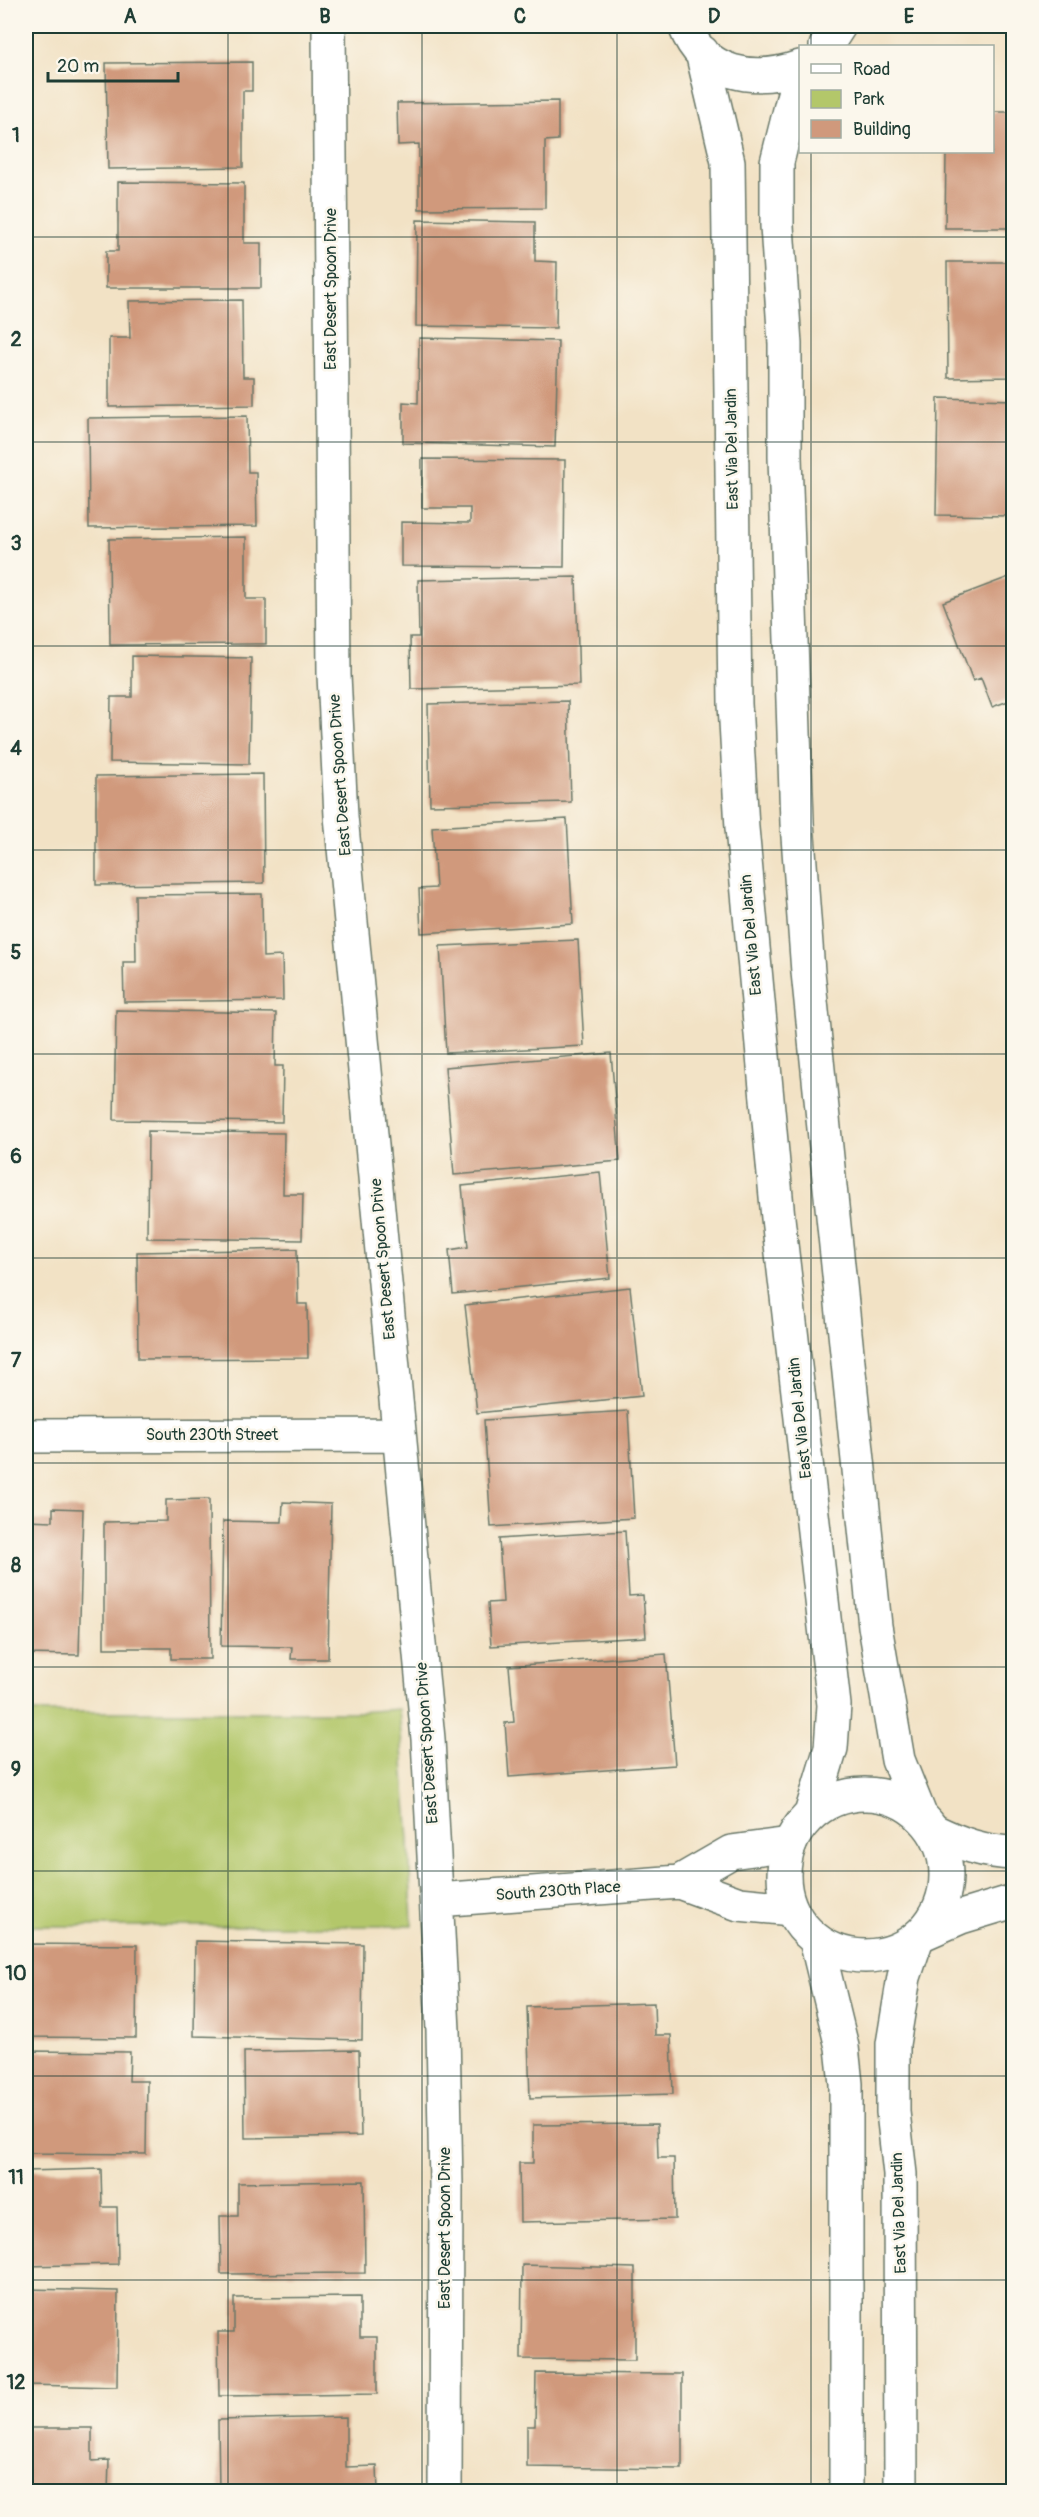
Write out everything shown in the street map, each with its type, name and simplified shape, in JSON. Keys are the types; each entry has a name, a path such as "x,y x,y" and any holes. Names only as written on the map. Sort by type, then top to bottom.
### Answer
{"street":[{"name":"East Desert Spoon Drive","path":"329,26 334,675 341,816 420,1647 437,1900 446,2185 445,2492"},
{"path":"686,34 723,68 749,76 776,76 799,69"},
{"name":"East Via Del Jardin","path":"686,34 728,162 735,704 742,828 778,1218 834,1705 831,1748 811,1814"},
{"path":"799,76 777,162 777,226 785,344 785,457 797,823 808,972 875,1626 898,1760 927,1823 943,1851 947,1874 944,1897 934,1918 919,1936"},
{"name":"South 230th Street","path":"26,1436 399,1435"},
{"path":"1014,1853 988,1852 967,1847 927,1823 901,1802 878,1794 854,1794 831,1800 811,1814 790,1844 784,1865 785,1887 791,1909 816,1940 835,1951 856,1957 878,1956 899,1949 919,1936 976,1911 1014,1900"},
{"name":"South 230th Place","path":"679,1882 730,1852 790,1844"},
{"name":"South 230th Place","path":"437,1900 679,1882 739,1904 791,1909"},
{"name":"East Via Del Jardin","path":"901,2492 900,2174 893,2112 893,2044 904,1977 919,1936"},
{"path":"816,1940 842,2047 846,2084 846,2492"}],"green space":[{"path":"399,1709 409,1840 412,1926 26,1926 26,1712 357,1712"}],"building":[{"path":"252,62 252,91 243,91 243,167 108,169 106,63"},
{"path":"558,101 558,140 545,141 545,208 419,209 419,144 398,145 397,103"},
{"path":"994,112 1014,112 1014,228 945,228 946,153 994,153"},
{"path":"118,182 244,183 244,243 261,243 261,288 106,288 106,251 118,251"},
{"path":"417,220 535,222 535,261 557,262 556,328 416,326"},
{"path":"947,262 1014,262 1014,377 948,378"},
{"path":"242,300 243,377 254,377 254,405 109,407 109,338 130,338 129,301"},
{"path":"419,338 558,341 555,447 403,443 403,402 418,403"},
{"path":"938,398 1014,400 1014,516 936,515"},
{"path":"247,416 248,472 256,472 257,526 89,528 88,418"},
{"path":"422,459 565,460 564,567 401,566 401,522 470,523 470,508 422,508"},
{"path":"246,537 246,599 266,599 266,644 110,645 109,539"},
{"path":"1014,575 1014,699 992,707 981,678 973,681 943,602"},
{"path":"576,577 579,685 411,689 410,637 419,637 418,580"},
{"path":"132,656 251,658 249,764 110,762 111,697 132,697"},
{"path":"568,701 571,802 430,805 428,704"},
{"path":"263,774 264,883 96,885 96,776"},
{"path":"567,819 573,924 421,933 419,889 436,888 432,827"},
{"path":"262,894 263,957 282,956 283,1000 124,1002 123,962 136,962 135,895"},
{"path":"578,940 584,1046 446,1053 440,946"},
{"path":"116,1010 276,1013 275,1066 283,1066 282,1122 114,1120"},
{"path":"611,1053 620,1161 454,1175 445,1067"},
{"path":"148,1131 284,1133 283,1194 303,1194 302,1240 147,1238"},
{"path":"600,1172 610,1278 453,1294 449,1250 468,1247 462,1186"},
{"path":"297,1249 298,1304 307,1304 308,1358 138,1359 137,1252"},
{"path":"630,1287 642,1396 477,1413 465,1305"},
{"path":"628,1411 634,1518 491,1527 484,1420"},
{"path":"209,1499 210,1659 171,1659 171,1648 104,1648 104,1522 166,1521 166,1500"},
{"path":"283,1502 331,1504 328,1659 291,1659 292,1647 221,1646 223,1521 282,1522"},
{"path":"53,1508 83,1509 79,1655 26,1654 26,1520 53,1521"},
{"path":"625,1531 629,1596 643,1595 646,1637 491,1646 488,1603 503,1602 499,1539"},
{"path":"666,1654 675,1765 509,1777 505,1723 514,1722 509,1666"},
{"path":"195,1941 363,1944 362,2040 194,2036"},
{"path":"26,1944 137,1945 136,2038 26,2037"},
{"path":"654,2003 655,2035 671,2035 673,2094 530,2098 527,2007"},
{"path":"359,2050 361,2136 245,2138 244,2052"},
{"path":"26,2051 130,2052 129,2081 147,2081 146,2154 26,2153"},
{"path":"657,2124 658,2158 674,2158 675,2219 520,2222 519,2163 533,2163 533,2125"},
{"path":"101,2169 102,2207 117,2207 118,2264 26,2266 26,2171"},
{"path":"364,2181 365,2273 221,2274 220,2216 238,2216 238,2183"},
{"path":"522,2265 635,2268 635,2360 521,2359"},
{"path":"26,2289 118,2291 117,2387 26,2385"},
{"path":"360,2297 360,2337 377,2337 377,2394 219,2396 218,2332 234,2332 234,2298"},
{"path":"536,2373 682,2374 682,2469 527,2467 527,2426 535,2426"},
{"path":"346,2417 346,2467 377,2466 378,2492 219,2492 218,2420"},
{"path":"26,2428 92,2428 92,2461 109,2460 108,2492 26,2492"}]}
